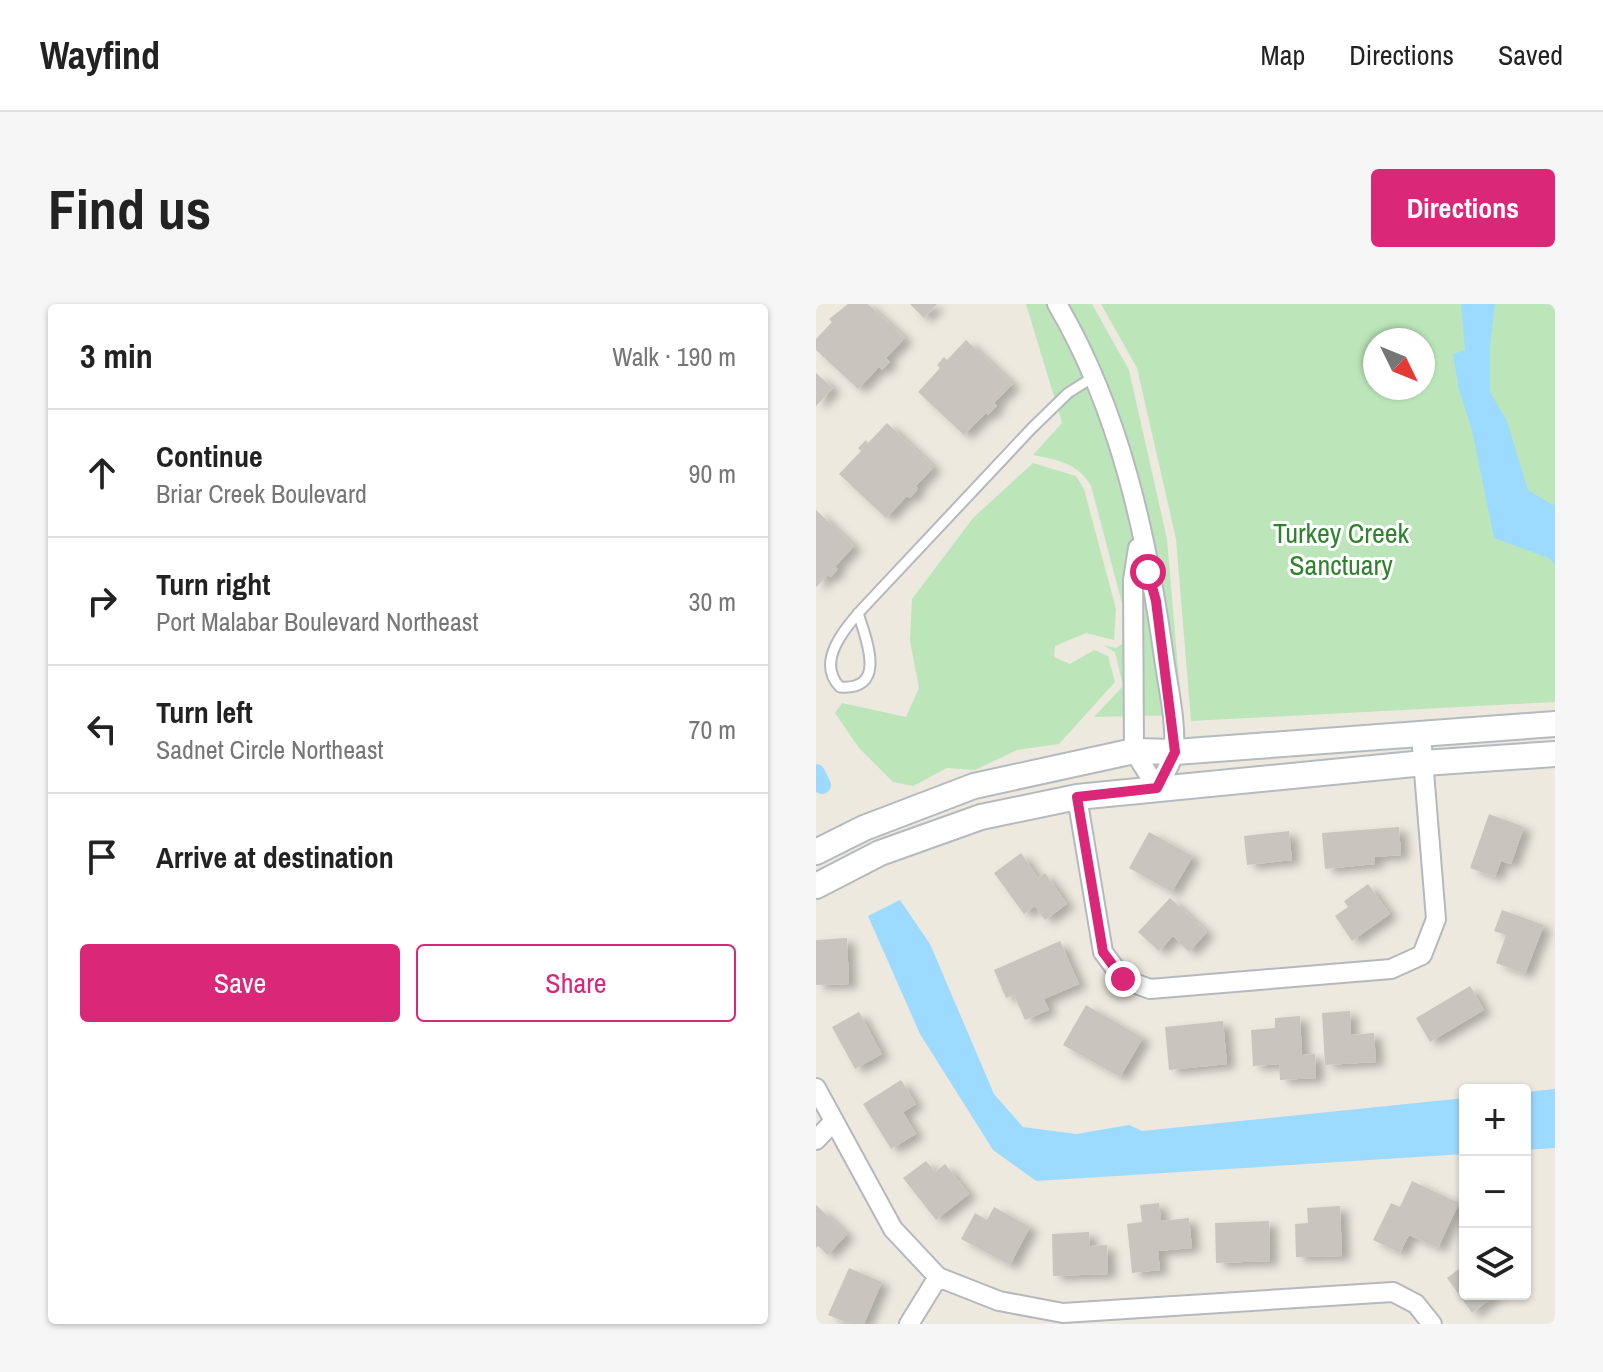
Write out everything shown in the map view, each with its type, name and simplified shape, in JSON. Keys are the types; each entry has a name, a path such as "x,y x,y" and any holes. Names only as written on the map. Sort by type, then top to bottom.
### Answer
{"street":[{"path":"1057,304 1095,376 1114,428 1141,526 1156,601 1175,752 1157,788"},
{"path":"1141,526 1133,580 1134,751 1157,788"},
{"path":"816,852 864,828 974,786 1134,751 1175,752 1555,724"},
{"path":"1077,797 1103,952 1123,979 1150,989 1391,969 1422,955 1436,919 1421,735"},
{"path":"816,886 880,853 981,817 1077,797 1424,763 1555,754"},
{"path":"816,1088 893,1229 938,1277 999,1301 1063,1313 1393,1292 1416,1304 1432,1324"},
{"path":"816,1140 833,1122"},
{"path":"909,1324 938,1277"}],"lane":[{"path":"858,613 868,647 870,670 857,686 840,687 825,674 823,654 858,613 1032,428 1068,393 1095,376"}],"green space":[{"path":"1026,304 1092,304 1129,370 1167,539 1182,715 1094,717 1123,686 1115,652 1103,645 1116,648 1122,644 1123,607 1091,486 1074,467 1033,455 1062,423"},
{"name":"Turkey Creek Sanctuary","path":"1101,304 1555,304 1555,702 1191,721 1176,539 1137,368"},
{"path":"1033,463 1076,476 1084,489 1116,609 1114,640 1086,633 1055,646 1054,657 1070,664 1094,650 1108,656 1115,682 1059,744 1017,750 975,770 947,768 913,786 893,782 859,748 835,713 842,703 906,717 919,688 910,641 912,599 973,518"}],"water":[{"path":"1461,304 1495,304 1490,345 1490,392 1507,421 1528,490 1553,505 1555,503 1555,565 1549,558 1494,538 1453,354 1465,350"},
{"path":"900,900 930,944 994,1094 1023,1127 1076,1134 1129,1125 1142,1131 1459,1099 1459,1154 1036,1181 993,1150 920,1034 868,916"},
{"path":"1555,1089 1555,1148 1531,1150 1531,1091"}],"building":[{"path":"848,304 868,304 905,338 886,358 890,362 882,370 879,367 858,389 816,350 816,339 832,322 829,319"},
{"path":"910,304 937,304 924,318"},
{"path":"966,340 1013,384 994,403 997,406 964,435 918,392 940,368 937,365 944,357 947,360"},
{"path":"816,373 833,388 816,406"},
{"path":"887,423 934,467 916,486 918,489 910,498 907,496 886,518 839,474 861,451 858,448 866,440 868,443"},
{"path":"816,510 854,546 835,567 838,569 831,577 828,575 816,587"},
{"path":"1489,814 1524,827 1511,864 1501,861 1495,877 1470,868"},
{"path":"1399,827 1401,855 1375,857 1375,864 1325,869 1322,833"},
{"path":"1289,831 1292,860 1247,865 1244,836"},
{"path":"1149,832 1193,856 1172,892 1129,868"},
{"path":"1021,853 1038,878 1045,873 1067,904 1045,920 1035,906 1024,914 994,873"},
{"path":"1368,884 1390,914 1352,941 1335,916 1348,907 1344,901"},
{"path":"1170,898 1207,932 1189,952 1173,936 1159,951 1138,932"},
{"path":"1502,910 1544,925 1525,974 1496,963 1506,935 1494,931"},
{"path":"847,938 849,984 816,985 816,940"},
{"path":"1060,941 1079,984 1044,999 1049,1010 1025,1020 1014,995 1006,998 994,970"},
{"path":"1470,986 1484,1010 1430,1042 1416,1018"},
{"path":"1086,1005 1143,1038 1120,1077 1063,1045"},
{"path":"1350,1011 1351,1035 1374,1033 1376,1062 1325,1065 1322,1013"},
{"path":"859,1012 882,1054 855,1069 832,1027"},
{"path":"1300,1016 1302,1055 1315,1054 1316,1078 1280,1080 1279,1064 1253,1066 1251,1030 1275,1028 1275,1018"},
{"path":"1223,1021 1227,1064 1169,1070 1165,1027"},
{"path":"901,1080 916,1104 903,1112 916,1134 891,1149 863,1104"},
{"path":"926,1161 935,1172 945,1164 969,1194 936,1220 903,1178"},
{"path":"1412,1181 1459,1203 1438,1248 1409,1235 1400,1253 1373,1240 1391,1203 1400,1207"},
{"path":"1159,1203 1161,1221 1189,1218 1192,1248 1158,1251 1160,1270 1132,1273 1127,1224 1142,1222 1140,1205"},
{"path":"816,1205 847,1234 828,1255 818,1246 816,1248"},
{"path":"1340,1206 1342,1256 1296,1257 1295,1224 1308,1223 1307,1208"},
{"path":"994,1207 1030,1227 1010,1265 961,1239 975,1213 987,1220"},
{"path":"1269,1221 1270,1261 1216,1263 1215,1223"},
{"path":"1089,1232 1090,1246 1107,1245 1108,1274 1053,1276 1052,1234"},
{"path":"849,1268 882,1282 864,1324 850,1324 828,1315"},
{"path":"1459,1269 1459,1295 1447,1278"},
{"path":"1463,1300 1489,1300 1472,1313"}],"waterway":[{"path":"816,773 822,785"}],"route":[{"path":"1123,979 1103,952 1077,797 1157,788 1175,752 1156,601 1148,572"}]}
